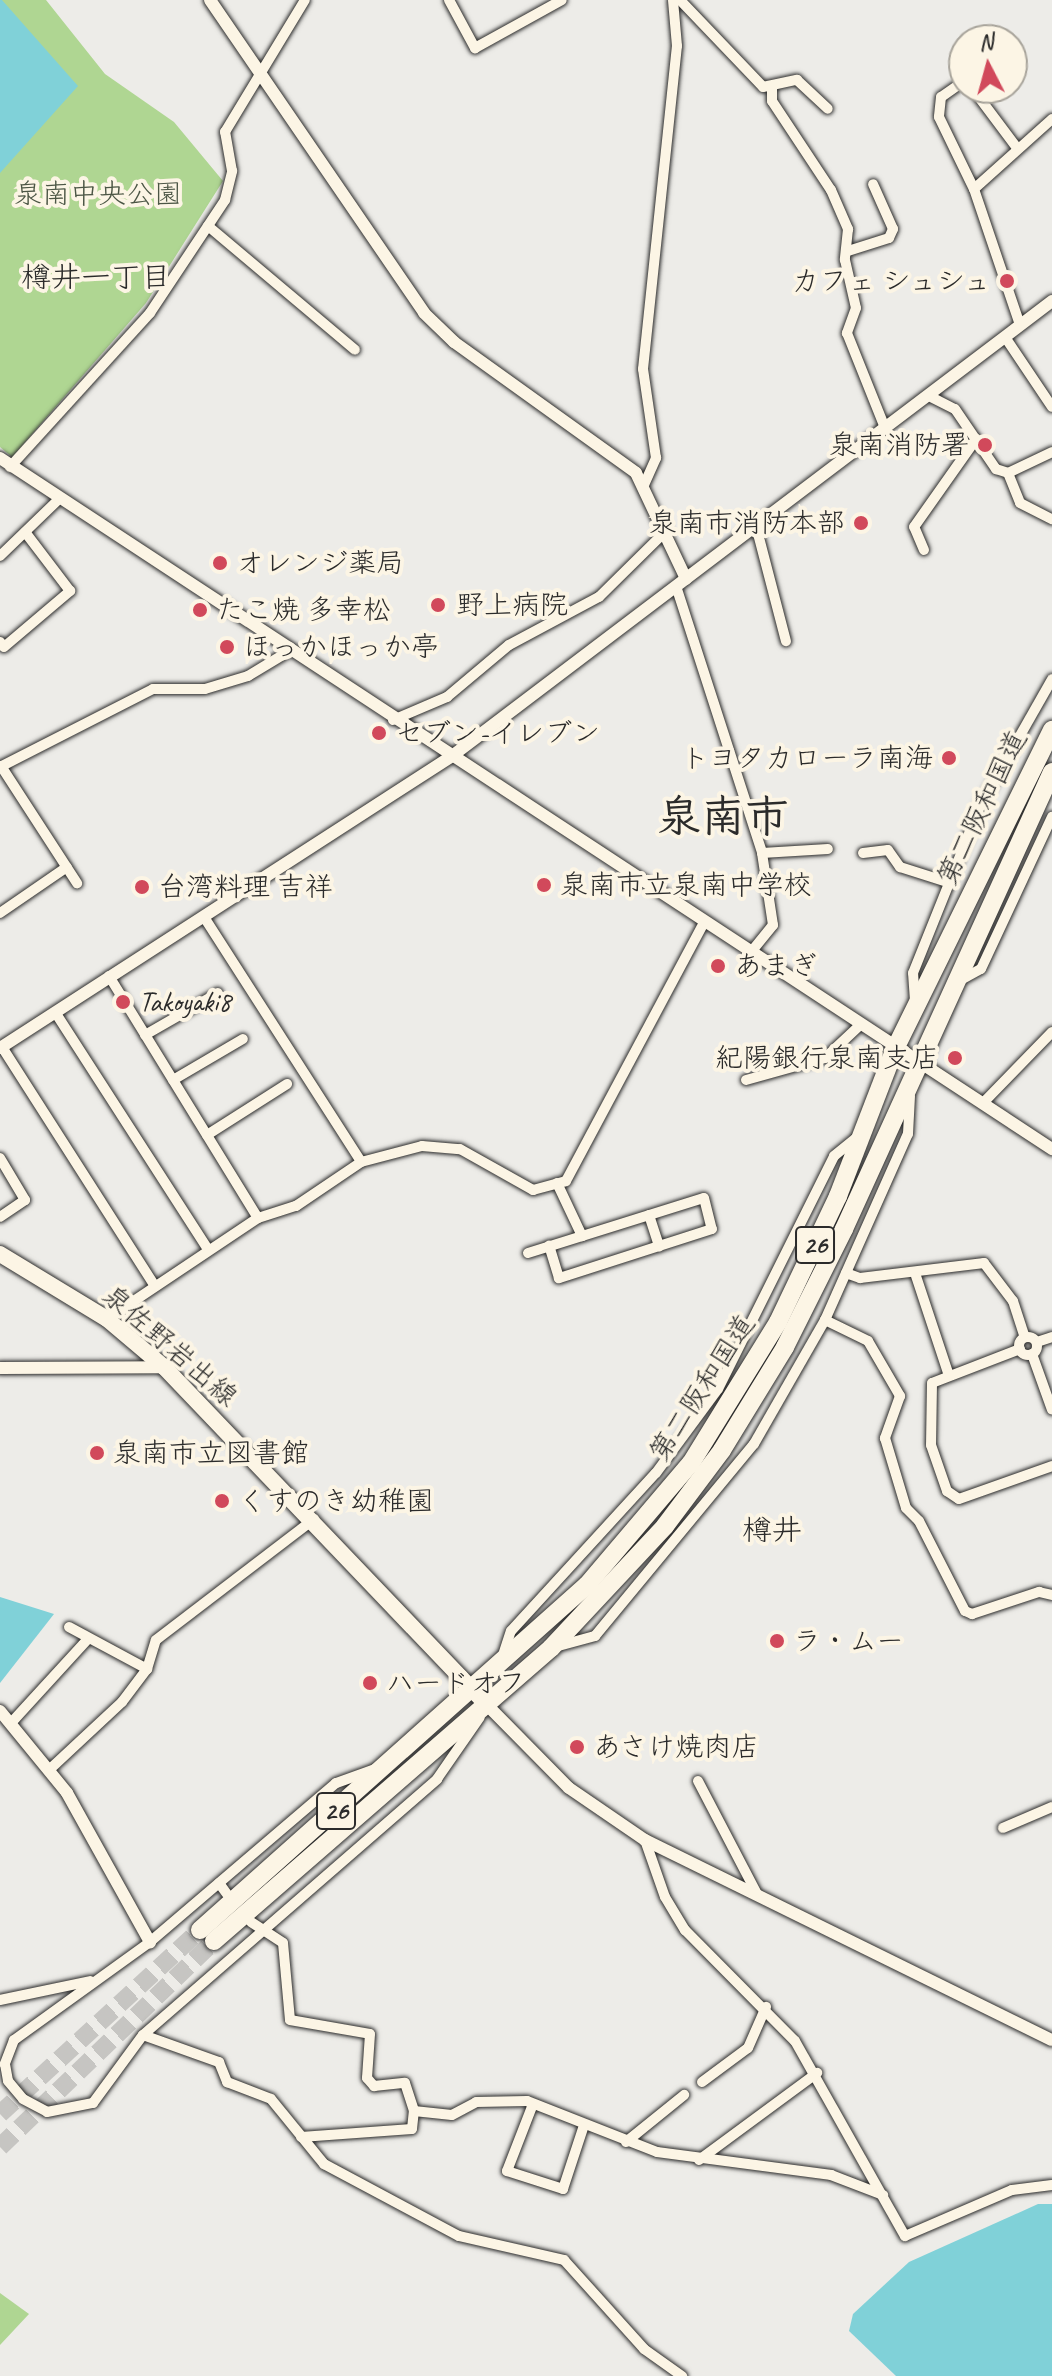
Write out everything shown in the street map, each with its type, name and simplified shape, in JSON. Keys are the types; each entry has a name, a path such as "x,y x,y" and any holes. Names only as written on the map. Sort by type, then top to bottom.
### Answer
{"highway":[{"name":"第二阪和国道","path":"1052,730 894,1051 866,1132 778,1322 728,1411 587,1585 499,1668 385,1767 207,1936 488,1706 551,1648 647,1548 722,1450 785,1347 922,1066 1052,772"}],"main road":[{"name":"泉佐野岩出線","path":"0,1254 107,1319 164,1367 314,1519 488,1706"}],"street":[{"path":"210,0 431,320 624,462 644,485 667,530 762,853 773,925 750,953"},
{"path":"305,0 225,132 232,171 225,200 150,313 5,462 58,500 452,756 894,1051 983,1103 1052,1149"},
{"path":"449,0 475,48 562,0"},
{"path":"644,485 656,458 643,369 680,0"},
{"path":"680,0 772,89 772,101 831,190 848,229 856,308 847,333 885,428"},
{"path":"772,89 797,80 828,109"},
{"path":"948,92 941,97 939,117 974,189 1020,325"},
{"path":"984,104 1017,148"},
{"path":"974,189 1052,119"},
{"path":"848,251 889,238 893,229 873,184"},
{"path":"208,226 355,350"},
{"path":"155,1286 1,1048 452,756 1052,301"},
{"path":"1005,337 1052,407"},
{"path":"929,396 955,409 996,469 1008,473 1052,452"},
{"path":"924,550 914,527 976,439"},
{"path":"1008,473 1020,503 1052,519"},
{"path":"0,556 58,500"},
{"path":"756,526 786,641"},
{"path":"393,720 447,697 509,645 599,597 667,530"},
{"path":"0,642 4,647 70,591 25,532"},
{"path":"77,883 0,766 153,689 205,689 248,676 291,650"},
{"path":"915,1007 913,973 980,806 1052,679"},
{"path":"959,981 981,969 1052,817"},
{"path":"762,853 828,849"},
{"path":"863,853 888,850 900,867 950,883"},
{"path":"0,913 67,867"},
{"path":"204,917 361,1162"},
{"path":"107,1319 258,1218 296,1206 361,1162 422,1146 460,1149 533,1190 566,1181 703,924"},
{"path":"109,976 258,1218"},
{"path":"145,1035 218,993"},
{"path":"55,1012 208,1249"},
{"path":"746,1080 825,1058 859,1026"},
{"path":"983,1103 1052,1032"},
{"path":"173,1080 243,1039"},
{"path":"207,1135 287,1084"},
{"path":"551,1648 595,1636 670,1552 754,1444 825,1320 908,1134 911,1086"},
{"path":"0,1158 25,1200 0,1217"},
{"path":"557,1183 582,1236"},
{"path":"528,1253 549,1246 704,1198 712,1229 559,1278 549,1246"},
{"path":"649,1215 659,1246"},
{"path":"846,1273 860,1278 984,1263 1013,1301 1025,1337 1020,1349"},
{"path":"915,1273 948,1373"},
{"path":"825,1320 868,1341 900,1396 885,1438 906,1508 919,1521 965,1611 972,1614 1027,1594 1052,1595"},
{"path":"1025,1337 1037,1342 1052,1337"},
{"path":"1037,1342 1032,1354 1052,1410"},
{"path":"1032,1354 1020,1349 948,1373 929,1389 928,1430 952,1497 965,1498 1052,1466"},
{"path":"0,1368 164,1367"},
{"path":"49,1770 122,1702 147,1669 156,1640 314,1519"},
{"path":"69,1627 147,1669"},
{"path":"11,1723 89,1638"},
{"path":"385,1767 336,1783 150,1942 14,2040 5,2064 8,2081 23,2099 47,2112 93,2103 143,2035 437,1779 488,1706 569,1788 645,1840 759,1898 827,1925 1052,2040"},
{"path":"0,1711 49,1770 150,1942"},
{"path":"698,1781 759,1898"},
{"path":"1003,1828 1052,1807"},
{"path":"645,1840 665,1897 685,1930 766,2007 817,2073 905,2236 1012,2190 1052,2185"},
{"path":"219,1883 227,1894"},
{"path":"251,1922 283,1943 290,2020 370,2034 367,2078 374,2086 405,2083 414,2111 412,2129 301,2137"},
{"path":"0,2000 96,1980"},
{"path":"702,2082 748,2048 766,2007"},
{"path":"143,2035 219,2062 227,2082 271,2099 324,2164 459,2236 564,2260 644,2349 682,2376"},
{"path":"699,2160 817,2073"},
{"path":"626,2142 684,2095"},
{"path":"414,2111 452,2115 476,2102 500,2100 533,2104 583,2128 626,2142 699,2160 831,2175 883,2195"},
{"path":"533,2104 507,2171 563,2189 583,2128"}],"green space":[{"name":"泉南中央公園","path":"0,0 46,0 105,74 174,122 223,181 146,303 12,457 0,447"},
{"path":"0,2293 29,2314 0,2345"}],"water":[{"path":"0,0 78,86 0,173"},
{"path":"0,1597 54,1614 0,1683"},
{"path":"1038,2204 1052,2204 1052,2376 896,2376 849,2331 853,2314 909,2262"}],"tunnel":[{"path":"0,2114 200,1930"},
{"path":"0,2147 214,1941"}],"place":[{"name":"カフェ シュシュ","path":"1007,281"},
{"name":"泉南消防署","path":"985,445"},
{"name":"泉南市消防本部","path":"861,523"},
{"name":"オレンジ薬局","path":"220,563"},
{"name":"野上病院","path":"438,605"},
{"name":"たこ焼 多幸松","path":"200,610"},
{"name":"ほっかほっか亭","path":"227,647"},
{"name":"セブン-イレブン","path":"379,733"},
{"name":"トヨタカローラ南海","path":"949,758"},
{"name":"泉南市立泉南中学校","path":"544,885"},
{"name":"台湾料理 吉祥","path":"142,887"},
{"name":"あまぎ","path":"718,966"},
{"name":"Takoyaki8","path":"123,1002"},
{"name":"紀陽銀行泉南支店","path":"955,1058"},
{"name":"泉南市立図書館","path":"97,1453"},
{"name":"くすのき幼稚園","path":"222,1501"},
{"name":"ラ・ムー","path":"777,1641"},
{"name":"ハードオフ","path":"370,1683"},
{"name":"あさけ焼肉店","path":"577,1747"}],"district":[{"name":"樽井一丁目","path":"96,277"},
{"name":"泉南市","path":"723,817"},
{"name":"樽井","path":"772,1530"}]}
